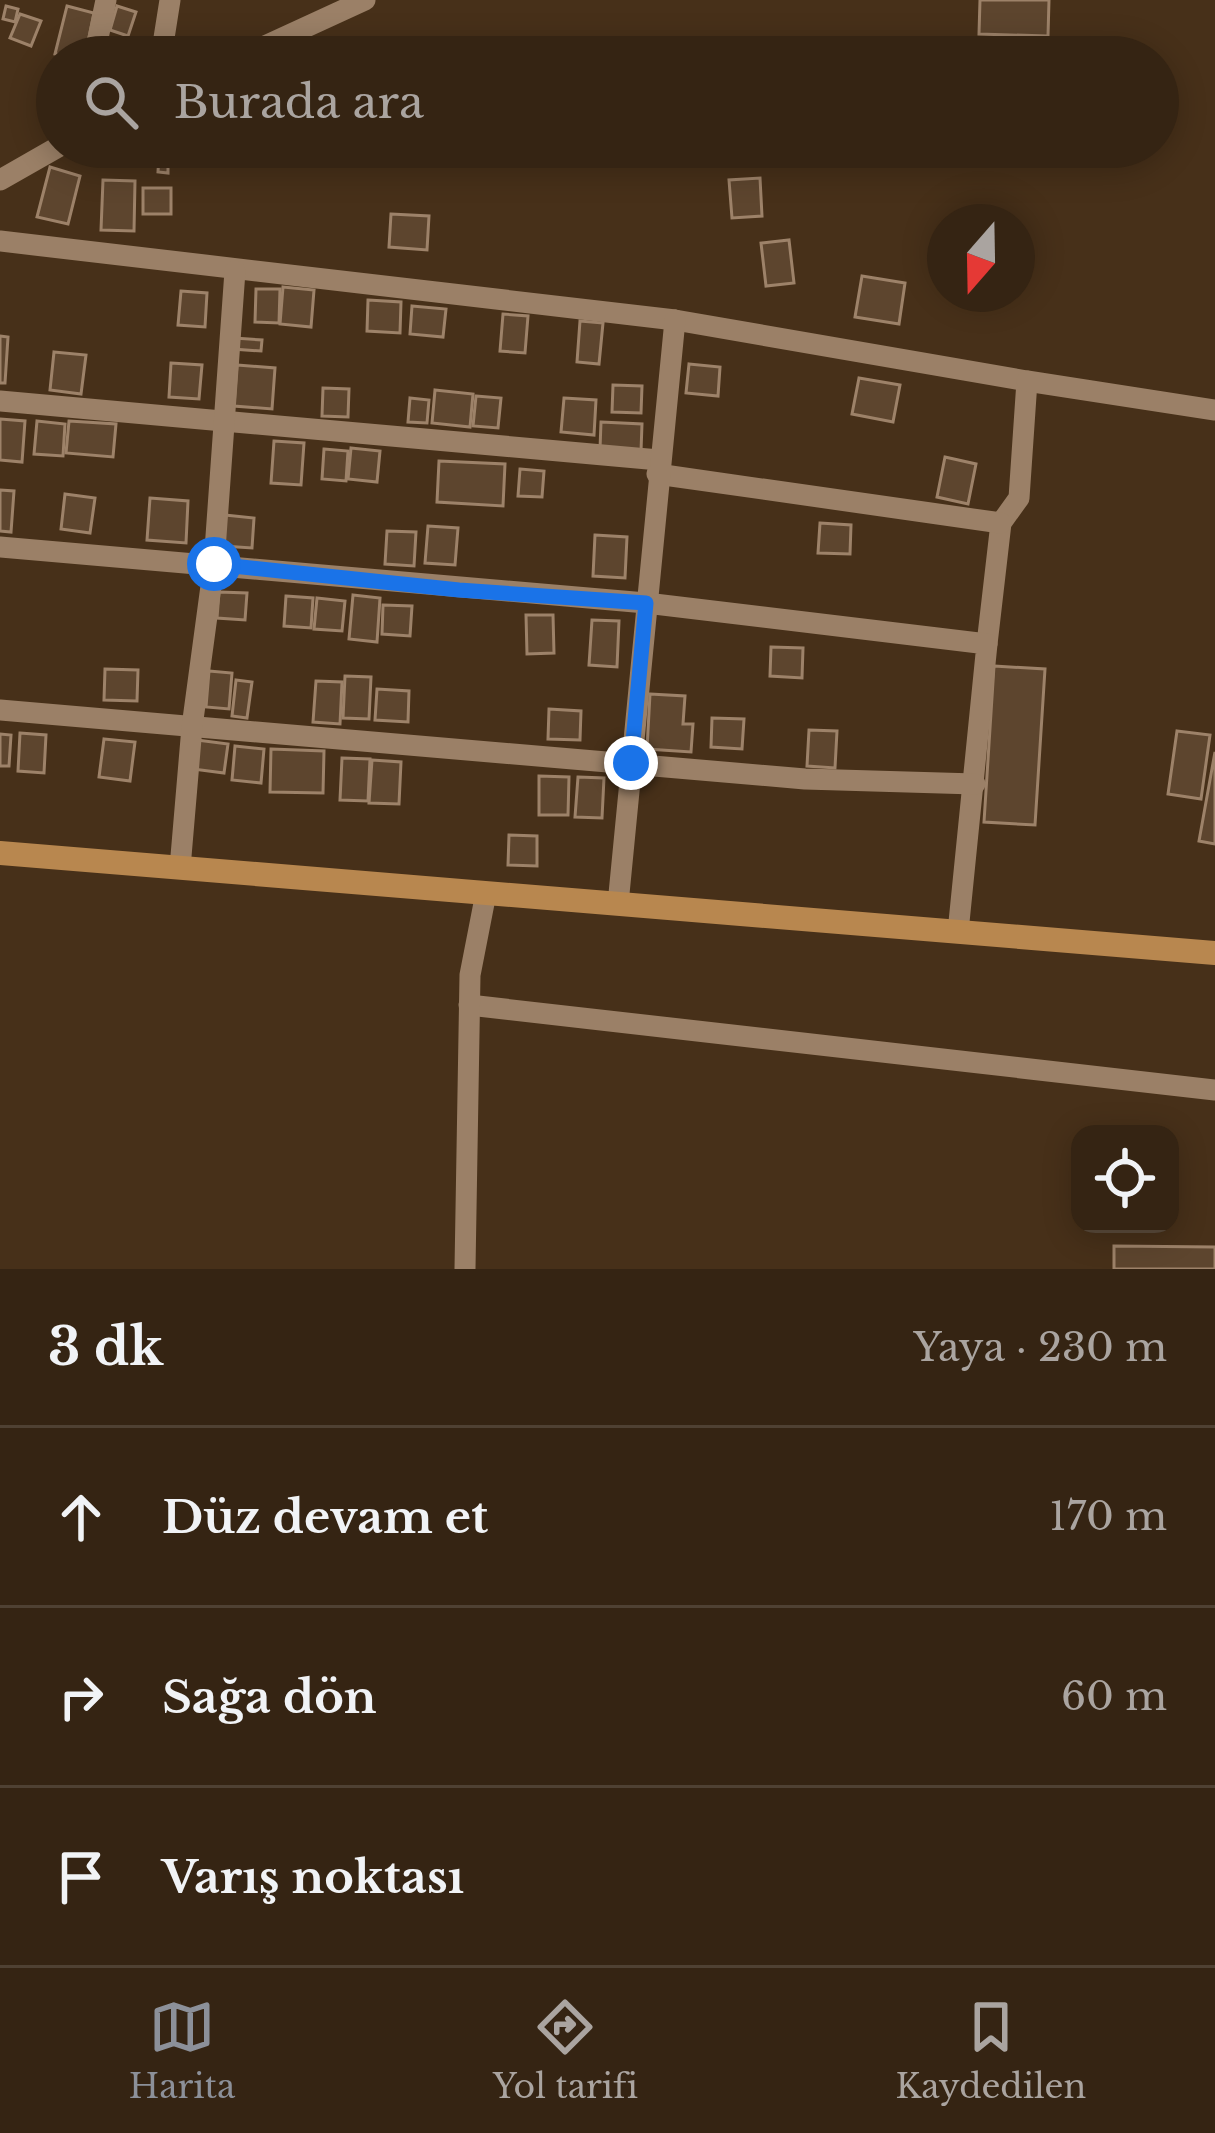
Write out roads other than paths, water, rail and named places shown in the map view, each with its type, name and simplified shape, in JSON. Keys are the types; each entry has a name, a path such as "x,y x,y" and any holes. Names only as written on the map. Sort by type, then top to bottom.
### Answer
{"main road":[{"path":"0,853 1215,953"}],"street":[{"path":"98,36 106,0"},
{"path":"164,36 170,0"},
{"path":"287,36 365,0"},
{"path":"0,180 36,160"},
{"path":"0,241 675,320 1215,410"},
{"path":"181,868 192,727 214,564 235,271"},
{"path":"618,904 675,320"},
{"path":"958,932 1000,523 1019,498 1027,380"},
{"path":"0,401 658,467 1000,523"},
{"path":"0,547 646,603 987,644"},
{"path":"0,710 805,779 975,784"},
{"path":"464,1269 470,975 486,893"},
{"path":"469,1005 1215,1090"}]}
